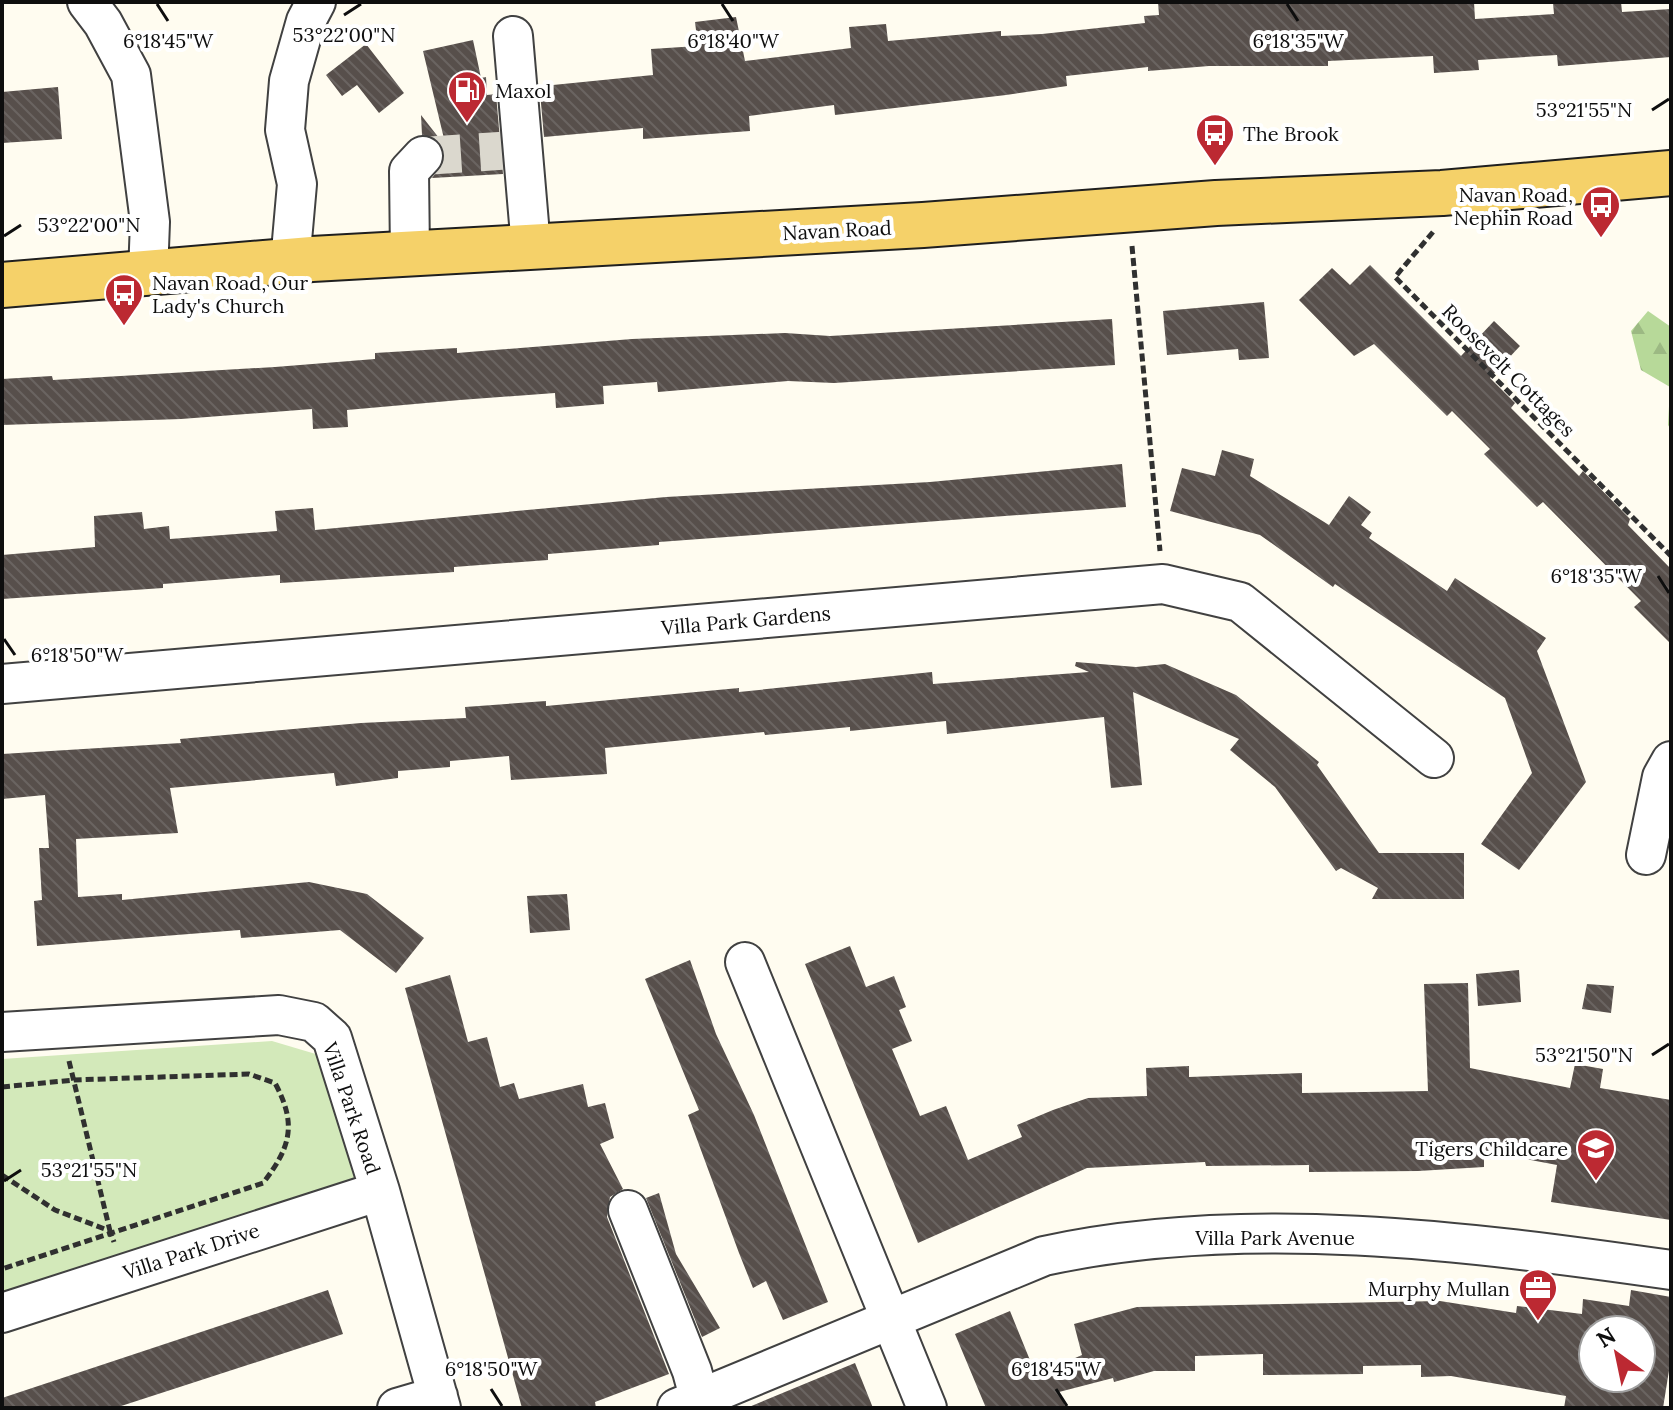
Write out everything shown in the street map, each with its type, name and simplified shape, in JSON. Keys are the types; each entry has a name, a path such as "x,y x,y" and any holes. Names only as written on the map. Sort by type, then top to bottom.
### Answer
{"main road":[{"name":"Navan Road","path":"2,285 410,254 907,226 1129,209 1442,193 1671,173"}],"street":[{"path":"87,2 103,23 131,75 150,222 148,274"},
{"path":"290,263 297,184 285,130 289,81 306,21 316,2"},
{"path":"513,36 519,155 531,247"},
{"path":"410,254 409,171 423,156"},
{"name":"Villa Park Gardens","path":"2,684 1163,584 1240,602 1434,758"},
{"path":"1646,855 1662,777 1671,761"},
{"path":"745,962 927,1408"},
{"name":"Villa Park Road","path":"2,1032 279,1015 314,1022 332,1038 380,1191 440,1402"},
{"name":"Villa Park Drive","path":"2,1313 380,1191"},
{"path":"628,1210 692,1371 693,1405"},
{"name":"Villa Park Avenue","path":"693,1405 890,1317 1044,1256 1105,1242 1165,1237 1408,1238 1499,1245 1671,1270"},
{"path":"397,1408 440,1402"}],"path":[{"name":"Roosevelt Cottages","path":"1442,193 1432,237 1395,277 1671,556"},
{"path":"1129,209 1163,584"},
{"path":"61,1028 110,1231 126,1272"},
{"path":"2,1087 74,1080 249,1074 275,1083 289,1108 284,1156 263,1183 2,1269"},
{"path":"2,1175 55,1210 110,1231"}],"green space":[{"path":"1648,311 1671,327 1671,430 1668,425 1670,387 1641,370 1631,331"},
{"path":"272,1041 319,1055 361,1188 2,1298 2,1059"}],"building":[{"path":"1158,2 1474,2 1475,19 1554,14 1553,3 1621,2 1622,12 1671,9 1671,57 1558,66 1557,55 1478,60 1479,70 1434,73 1433,56 1328,61 1328,66 1209,66 1148,71 1148,67 1066,76 1067,86 1006,95 835,115 834,105 749,116 750,131 643,139 643,128 544,137 540,92 553,91 553,85 653,75 651,49 698,46 695,22 736,17 745,61 851,48 849,27 886,24 888,41 1001,31 1001,36 1042,34 1145,23 1144,16 1159,15"},
{"name":"Maxol","path":"473,40 481,78 486,77 487,95 496,94 503,174 432,178 444,162 444,150 437,139 422,135 421,115 446,147 423,51"},
{"path":"366,44 404,93 379,113 357,85 342,96 326,75"},
{"path":"58,87 62,139 2,143 2,92"},
{"path":"1370,265 1461,356 1494,321 1520,346 1490,378 1515,403 1511,408 1579,476 1583,471 1630,519 1628,525 1671,569 1671,644 1634,607 1641,601 1543,502 1537,507 1484,454 1490,449 1452,411 1447,416 1374,344 1354,356 1299,300 1332,268 1350,285"},
{"path":"1264,302 1269,358 1239,360 1238,349 1167,355 1163,311"},
{"path":"1112,319 1115,365 834,383 788,381 658,392 657,382 603,386 604,404 556,408 555,393 460,400 347,410 348,427 313,429 312,409 181,419 2,425 2,379 52,376 53,380 275,367 375,359 375,353 457,348 457,353 632,339 785,333 830,336"},
{"path":"1222,450 1254,459 1250,476 1329,525 1349,496 1371,512 1361,525 1372,533 1369,538 1447,591 1455,578 1546,638 1537,651 1586,782 1519,870 1481,844 1532,773 1505,698 1335,584 1333,587 1260,535 1170,511 1182,468 1215,476"},
{"path":"1122,464 1126,507 659,542 659,545 548,554 548,560 454,567 454,572 280,583 280,575 163,584 163,588 2,599 2,555 95,547 94,516 142,512 144,529 169,526 170,539 277,531 275,511 313,508 315,530 666,497 930,482"},
{"path":"1076,662 1136,667 1165,664 1236,695 1319,762 1317,765 1379,853 1464,853 1464,899 1372,899 1378,888 1341,868 1336,871 1275,787 1230,750 1239,739 1133,692 1142,785 1111,788 1104,717 947,734 946,721 850,731 850,727 765,735 764,732 605,748 607,774 511,780 509,756 450,761 450,767 398,771 398,778 336,786 334,773 170,788 178,833 76,839 78,897 122,894 122,900 309,882 367,894 424,938 396,973 340,930 241,938 240,930 37,946 34,901 42,900 39,848 49,848 45,795 2,799 2,754 181,743 180,739 361,723 466,718 465,707 546,701 546,706 739,688 739,692 932,672 933,684 1089,672 1075,666"},
{"path":"567,894 570,930 530,933 527,896"},
{"path":"850,946 866,987 894,976 906,1007 899,1010 912,1041 892,1049 920,1116 946,1106 968,1160 1022,1137 1017,1125 1053,1110 1088,1098 1147,1096 1146,1068 1189,1066 1189,1077 1302,1073 1302,1093 1428,1091 1424,984 1468,983 1470,1068 1570,1088 1575,1064 1603,1069 1600,1088 1671,1100 1671,1220 1551,1202 1557,1165 1484,1151 1484,1167 1418,1171 1309,1172 1309,1165 1206,1166 1205,1162 1087,1168 918,1243 805,964"},
{"path":"690,960 716,1034 754,1115 828,1302 783,1320 766,1281 753,1288 688,1115 699,1110 645,979"},
{"path":"1519,970 1521,1002 1478,1006 1476,974"},
{"path":"450,975 468,1042 487,1037 500,1087 514,1083 519,1099 583,1084 588,1107 605,1103 614,1138 600,1144 623,1189 610,1197 607,1217 669,1374 595,1402 596,1408 522,1408 405,988"},
{"path":"1587,984 1614,986 1611,1013 1582,1009"},
{"path":"659,1193 676,1254 720,1328 702,1337 646,1198"},
{"path":"328,1290 343,1334 115,1408 2,1408 2,1398"},
{"path":"1631,1290 1671,1297 1671,1358 1663,1408 1564,1408 1566,1396 1451,1376 1421,1377 1421,1365 1363,1366 1363,1374 1263,1375 1263,1354 1195,1356 1195,1371 1154,1371 1059,1392 1066,1408 986,1408 955,1334 1010,1311 1036,1375 1082,1355 1074,1324 1137,1307 1440,1301 1516,1313 1517,1306 1582,1314 1583,1299 1629,1306"},
{"path":"855,1363 873,1408 749,1408 749,1407"}],"tunnel":[{"path":"423,156 514,150"}],"place":[{"name":"Maxol","path":"467,124"},
{"name":"The Brook","path":"1215,167"},
{"name":"Navan Road, Nephin Road","path":"1601,239"},
{"name":"Navan Road, Our Lady's Church","path":"124,327"},
{"name":"Tigers Childcare","path":"1596,1182"},
{"name":"Murphy Mullan","path":"1538,1322"}]}
